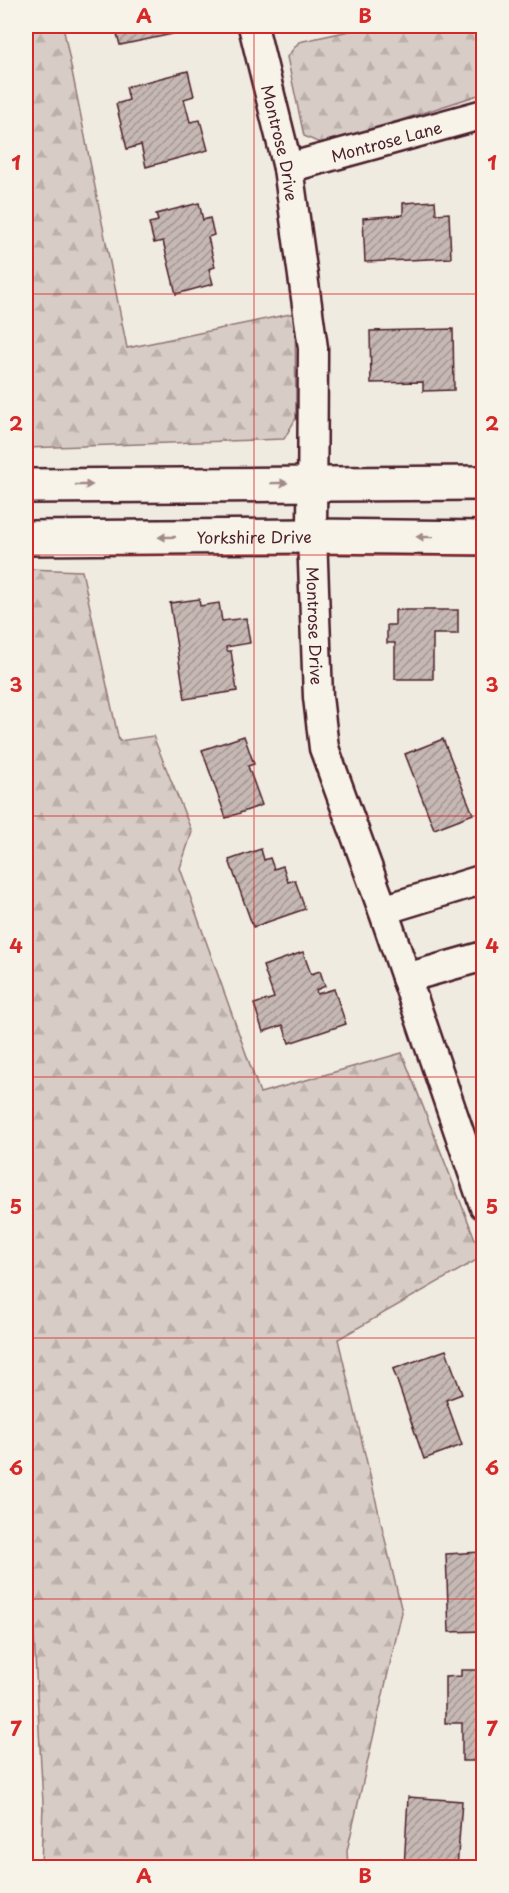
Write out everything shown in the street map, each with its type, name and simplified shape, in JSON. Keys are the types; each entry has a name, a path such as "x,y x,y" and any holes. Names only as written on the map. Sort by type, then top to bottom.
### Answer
{"street":[{"name":"Montrose Drive","path":"253,26 288,168 313,348 312,536 318,696 324,748 383,910 483,1205"},
{"name":"Montrose Lane","path":"288,168 483,115"},
{"path":"26,486 483,483"},
{"name":"Yorkshire Drive","path":"26,538 312,536 483,538"},
{"path":"383,910 483,879"},
{"path":"406,978 483,956"}],"green space":[{"path":"26,26 63,26 127,348 295,313 296,418 284,439 26,448"},
{"path":"372,26 483,26 483,89 478,95 324,145 304,136 287,57 299,42"},
{"path":"480,316 484,316 483,459 480,458"},
{"path":"26,569 82,571 119,741 153,736 192,832 180,868 260,1093 402,1053 482,1257 338,1339 402,1612 347,1851 348,1867 41,1867 43,1803 26,1488"}],"building":[{"path":"115,26 172,26 173,34 120,45"},
{"path":"188,71 194,96 184,99 190,122 200,120 208,150 146,167 141,145 127,149 116,104 129,100 126,87"},
{"path":"435,201 436,214 449,213 451,258 365,262 363,218 403,215 403,203"},
{"path":"199,203 203,220 210,218 214,235 208,237 215,267 209,269 213,284 176,294 163,241 154,243 149,223 158,221 156,214"},
{"path":"481,234 484,234 484,282"},
{"path":"453,329 454,390 423,391 423,382 371,383 370,331"},
{"path":"199,599 200,606 219,603 222,621 246,618 250,643 226,647 227,651 231,651 237,691 185,699 170,603"},
{"path":"395,610 458,610 458,634 433,634 433,679 395,679 395,643 387,643 387,625 395,625"},
{"path":"244,736 254,764 248,766 262,805 226,818 202,750"},
{"path":"443,739 473,814 434,829 405,754"},
{"path":"261,849 264,860 270,858 274,869 283,866 288,882 295,880 305,909 253,927 229,860"},
{"path":"303,952 311,974 320,971 325,986 316,990 317,994 334,989 346,1024 289,1043 283,1025 263,1032 254,1004 274,998 263,966"},
{"path":"446,1350 462,1394 446,1400 462,1445 424,1459 393,1369"},
{"path":"481,1552 481,1565 484,1564 484,1631 449,1632 446,1554"},
{"path":"461,1670 484,1670 484,1761 462,1761 462,1723 445,1723 445,1677 461,1676"},
{"path":"408,1797 462,1801 457,1868 404,1868"}]}
